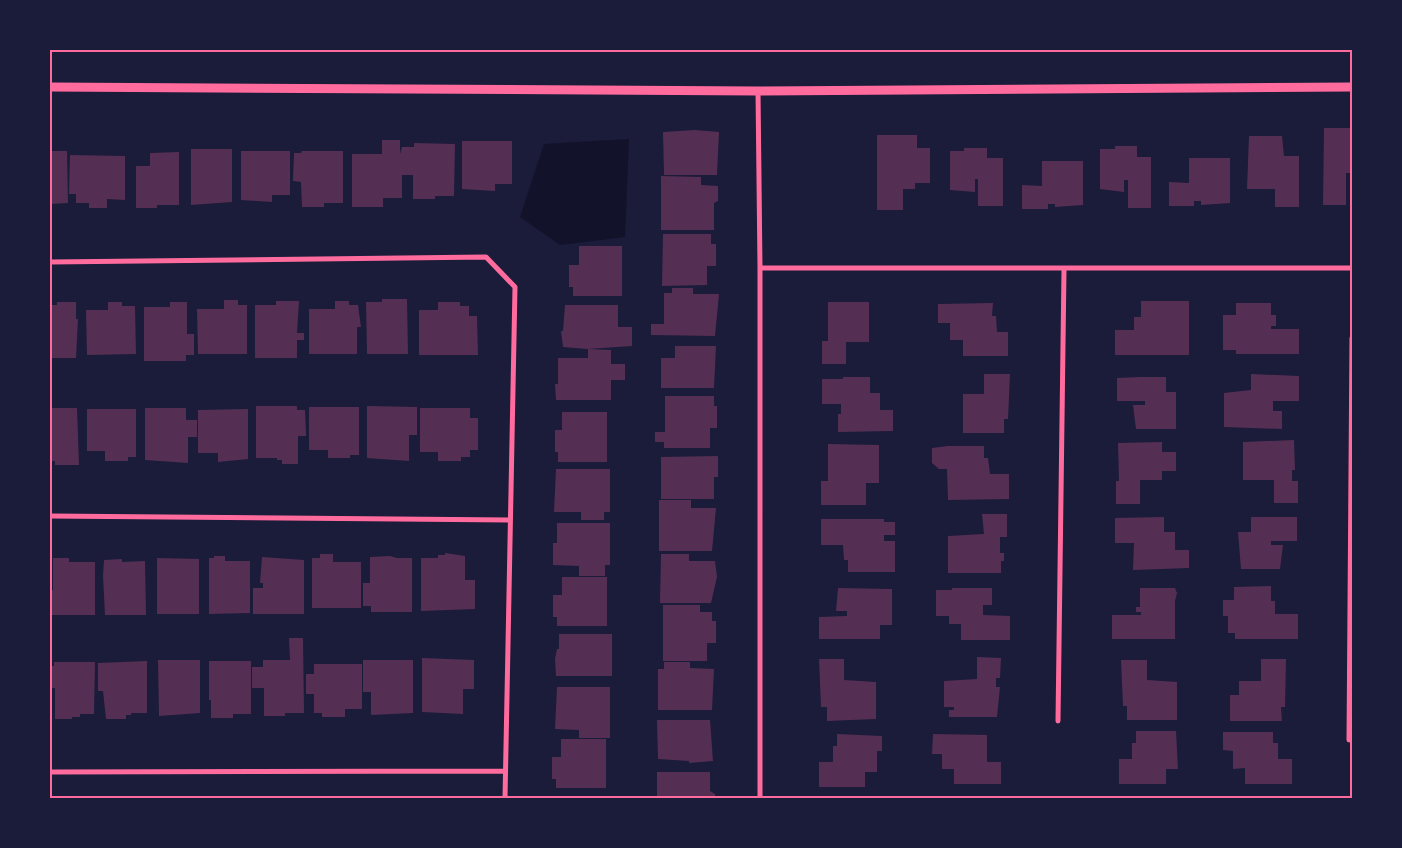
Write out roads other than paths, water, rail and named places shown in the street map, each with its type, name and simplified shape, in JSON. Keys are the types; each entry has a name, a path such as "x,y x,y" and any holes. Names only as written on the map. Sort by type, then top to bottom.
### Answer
{"street":[{"path":"50,86 758,91 1352,87"},
{"path":"758,91 760,798"},
{"path":"50,262 486,257 515,287 504,771 505,798"},
{"path":"760,268 1064,270 1352,268"},
{"path":"1058,721 1064,270"},
{"path":"1349,740 1352,338"},
{"path":"50,516 510,520"},
{"path":"50,772 504,771"}]}
